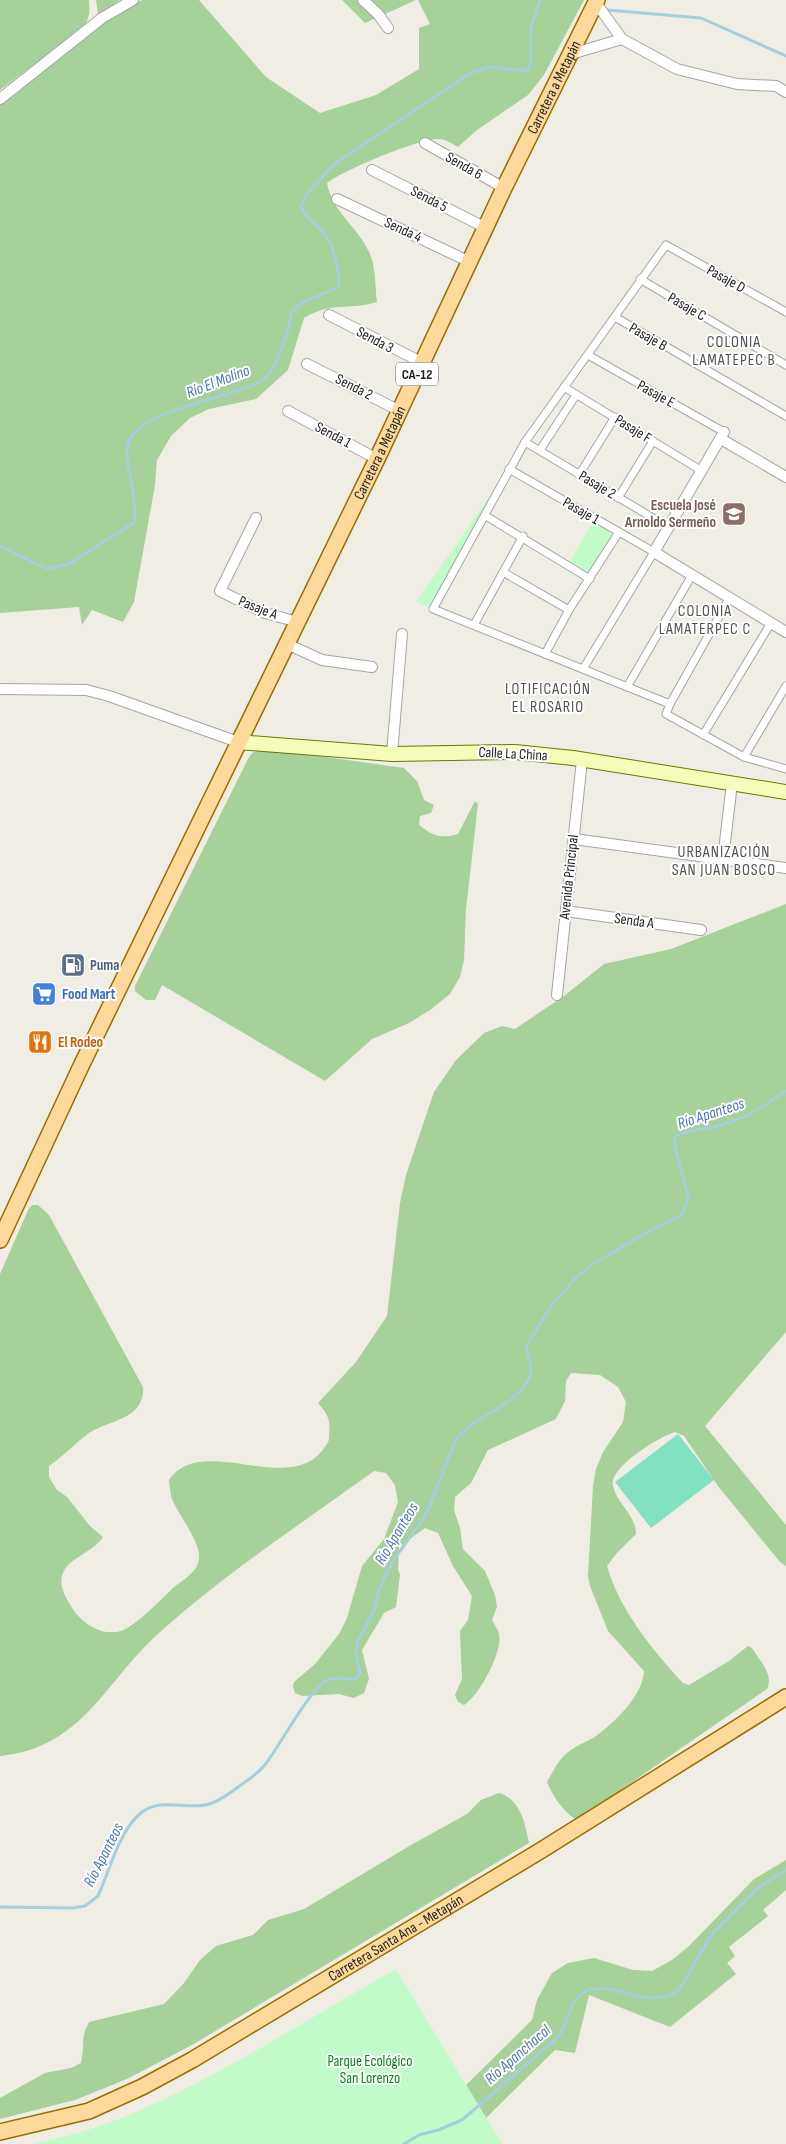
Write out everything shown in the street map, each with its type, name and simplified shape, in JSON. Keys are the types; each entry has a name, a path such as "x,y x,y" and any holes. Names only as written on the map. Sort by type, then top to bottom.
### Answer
{"main road":[{"name":"Carretera a Metapán","path":"238,742 377,459 504,188 597,1"},
{"name":"Calle La China","path":"238,742 392,754 515,752 582,760 786,792"},
{"name":"CA-12","path":"0,1240 41,1149 238,742"},
{"name":"Carretera Santa Ana - Metapán","path":"0,2132 89,2111 142,2087 175,2069 540,1851 780,1700"}],"street":[{"path":"0,99 102,18 133,0"},
{"path":"363,0 378,14 388,28"},
{"path":"597,1 622,39 677,69 737,84 776,86 786,92"},
{"path":"571,54 622,39"},
{"name":"Senda 6","path":"425,143 504,188"},
{"name":"Senda 5","path":"372,170 486,228"},
{"name":"Senda 4","path":"336,199 470,262"},
{"name":"Pasaje D","path":"640,279 666,245 786,312"},
{"path":"640,279 615,318 525,442 509,469 486,516 433,609 670,704"},
{"name":"Pasaje C","path":"640,279 786,365"},
{"name":"Senda 3","path":"329,315 422,363"},
{"name":"Pasaje B","path":"615,318 786,416"},
{"name":"Pasaje E","path":"588,356 722,435"},
{"name":"Senda 2","path":"307,364 400,411"},
{"name":"Pasaje F","path":"564,387 702,472"},
{"path":"540,450 576,395"},
{"name":"Senda 1","path":"288,411 377,459"},
{"path":"579,475 615,417"},
{"path":"583,669 670,528 722,435 786,477"},
{"path":"618,498 653,441"},
{"name":"Pasaje 2","path":"525,442 670,528"},
{"name":"Pasaje 1","path":"509,469 654,552"},
{"path":"486,516 523,536 590,579"},
{"name":"Pasaje A","path":"256,518 220,591 264,613 298,622"},
{"path":"545,654 569,610 619,532"},
{"path":"474,625 523,536"},
{"path":"654,552 786,632"},
{"path":"503,572 569,610"},
{"path":"628,688 692,574"},
{"path":"730,598 666,714 744,757 786,768"},
{"path":"703,735 772,622"},
{"path":"392,754 402,634"},
{"path":"287,644 322,660 372,667"},
{"path":"744,757 786,686"},
{"path":"0,689 86,690 109,696 238,742"},
{"name":"Avenida Principal","path":"557,995 582,760"},
{"path":"723,860 732,783"},
{"path":"574,839 786,868"},
{"name":"Senda A","path":"566,911 701,930"}],"green space":[{"path":"0,0 89,0 89,16 81,29 0,90"},
{"path":"96,0 120,0 98,15"},
{"path":"142,0 199,0 266,77 320,113 376,95 419,69 419,28 430,24 418,0 584,0 544,75 528,95 477,130 458,147 440,139 430,140 400,149 365,163 327,183 334,202 369,252 374,270 377,302 366,305 332,308 304,318 288,370 256,399 209,409 190,418 171,436 157,460 155,485 134,602 123,622 92,610 82,625 79,607 0,613 0,104 102,20"},
{"path":"342,0 416,0 365,23"},
{"path":"509,469 433,609 416,602"},
{"path":"595,518 619,532 590,579 568,565"},
{"path":"259,750 404,768 417,781 424,800 434,805 431,813 420,816 419,825 437,836 458,834 475,801 478,804 466,909 464,960 460,977 450,994 430,1010 409,1023 372,1039 325,1081 162,985 155,1000 146,1000 135,991 135,986 248,759 252,753"},
{"path":"786,904 786,1332 705,1426 786,1525 786,1566 780,1562 718,1486 684,1436 675,1432 647,1446 636,1454 619,1470 614,1478 613,1486 615,1492 633,1521 636,1534 607,1566 612,1582 638,1629 683,1683 689,1685 729,1661 748,1646 752,1648 767,1673 769,1684 767,1689 580,1818 575,1819 570,1815 555,1797 547,1782 558,1763 571,1750 596,1736 622,1713 639,1688 643,1680 644,1671 608,1631 590,1586 588,1576 593,1486 596,1469 603,1452 623,1422 626,1402 618,1387 600,1375 571,1373 566,1381 565,1401 556,1419 488,1450 471,1483 455,1497 454,1510 460,1528 463,1549 485,1571 495,1595 497,1607 492,1620 499,1634 497,1651 489,1673 476,1693 464,1705 458,1702 455,1695 462,1679 460,1631 468,1620 472,1596 453,1566 438,1533 425,1528 399,1547 398,1570 400,1575 396,1607 384,1613 362,1650 369,1679 364,1693 354,1698 339,1694 302,1696 295,1693 294,1682 315,1664 339,1634 347,1618 362,1566 384,1539 398,1502 395,1485 386,1473 374,1471 265,1549 159,1633 90,1710 73,1726 52,1740 28,1750 0,1756 0,1274 29,1208 32,1205 38,1205 49,1215 143,1387 142,1398 132,1413 89,1433 49,1466 49,1477 57,1490 67,1497 90,1526 103,1537 94,1547 71,1563 64,1571 61,1579 65,1595 73,1610 90,1626 105,1632 121,1631 147,1613 189,1576 198,1563 199,1557 196,1543 170,1492 169,1480 183,1467 201,1462 222,1462 266,1467 287,1467 306,1463 322,1451 328,1443 328,1419 318,1403 356,1362 387,1316 400,1203 406,1175 434,1092 456,1060 484,1033 502,1026 515,1029 564,996 604,964 671,949"},
{"path":"678,1434 714,1480 651,1528 615,1482"},
{"path":"499,1793 512,1800 517,1806 526,1827 529,1843 192,2045 127,2079 75,2100 0,2119 0,2098 45,2073 71,2068 81,2063 84,2038 89,2022 164,2004 184,1983 200,1960 216,1946 253,1935 268,1920 304,1909 467,1814 481,1800"},
{"path":"786,1860 786,1890 763,1910 768,1916 729,1947 735,1956 727,1963 736,1974 670,2027 589,1995 575,2053 555,2050 486,2118 466,2085 532,2020 537,2000 552,1973 568,1963 594,1958 633,1970 652,1971 672,1960 689,1946 754,1879"},
{"name":"Parque Ecológico San Lorenzo","path":"396,1969 502,2144 33,2144 68,2136 102,2125 159,2101 228,2066"}],"waterway":[{"name":"Río El Molino","path":"0,546 47,569 69,564 135,522 135,504 127,451 132,436 146,424 165,414 234,392 253,385 266,377 280,353 293,311 302,303 339,286 336,260 332,247 323,232 307,216 301,206 306,195 333,165 471,73 489,67 527,71 531,60 531,27 540,0"},
{"name":"Río El Molino","path":"607,10 701,18 786,56"},
{"name":"Río Apanteos","path":"0,1907 73,1908 85,1906 98,1896 121,1840 127,1829 142,1812 149,1808 165,1805 205,1805 227,1795 264,1766 305,1704 323,1683 333,1678 357,1678 360,1673 356,1654 358,1641 375,1608 379,1590 392,1562 429,1508 455,1441 473,1424 506,1403 524,1386 531,1371 527,1345 553,1303 578,1276 593,1264 653,1229 680,1216 685,1208 688,1197 674,1143 676,1136 719,1126 741,1118 786,1091"},
{"name":"Río Apanchacal","path":"404,2144 419,2135 438,2130 462,2120 557,2038 580,1995 591,1989 602,1988 653,1998 666,1996 679,1990 712,1934 758,1888 786,1870"}],"place":[{"name":"Escuela José Arnoldo Sermeño","path":"734,514"},
{"name":"Puma","path":"73,965"},
{"name":"Food Mart","path":"44,994"},
{"name":"El Rodeo","path":"40,1042"}],"district":[{"name":"COLONIA LAMATEPEC B","path":"734,351"},
{"name":"COLONIA LAMATERPEC C","path":"705,620"},
{"name":"LOTIFICACIÓN EL ROSARIO","path":"548,698"},
{"name":"URBANIZACIÓN SAN JUAN BOSCO","path":"724,861"}]}
